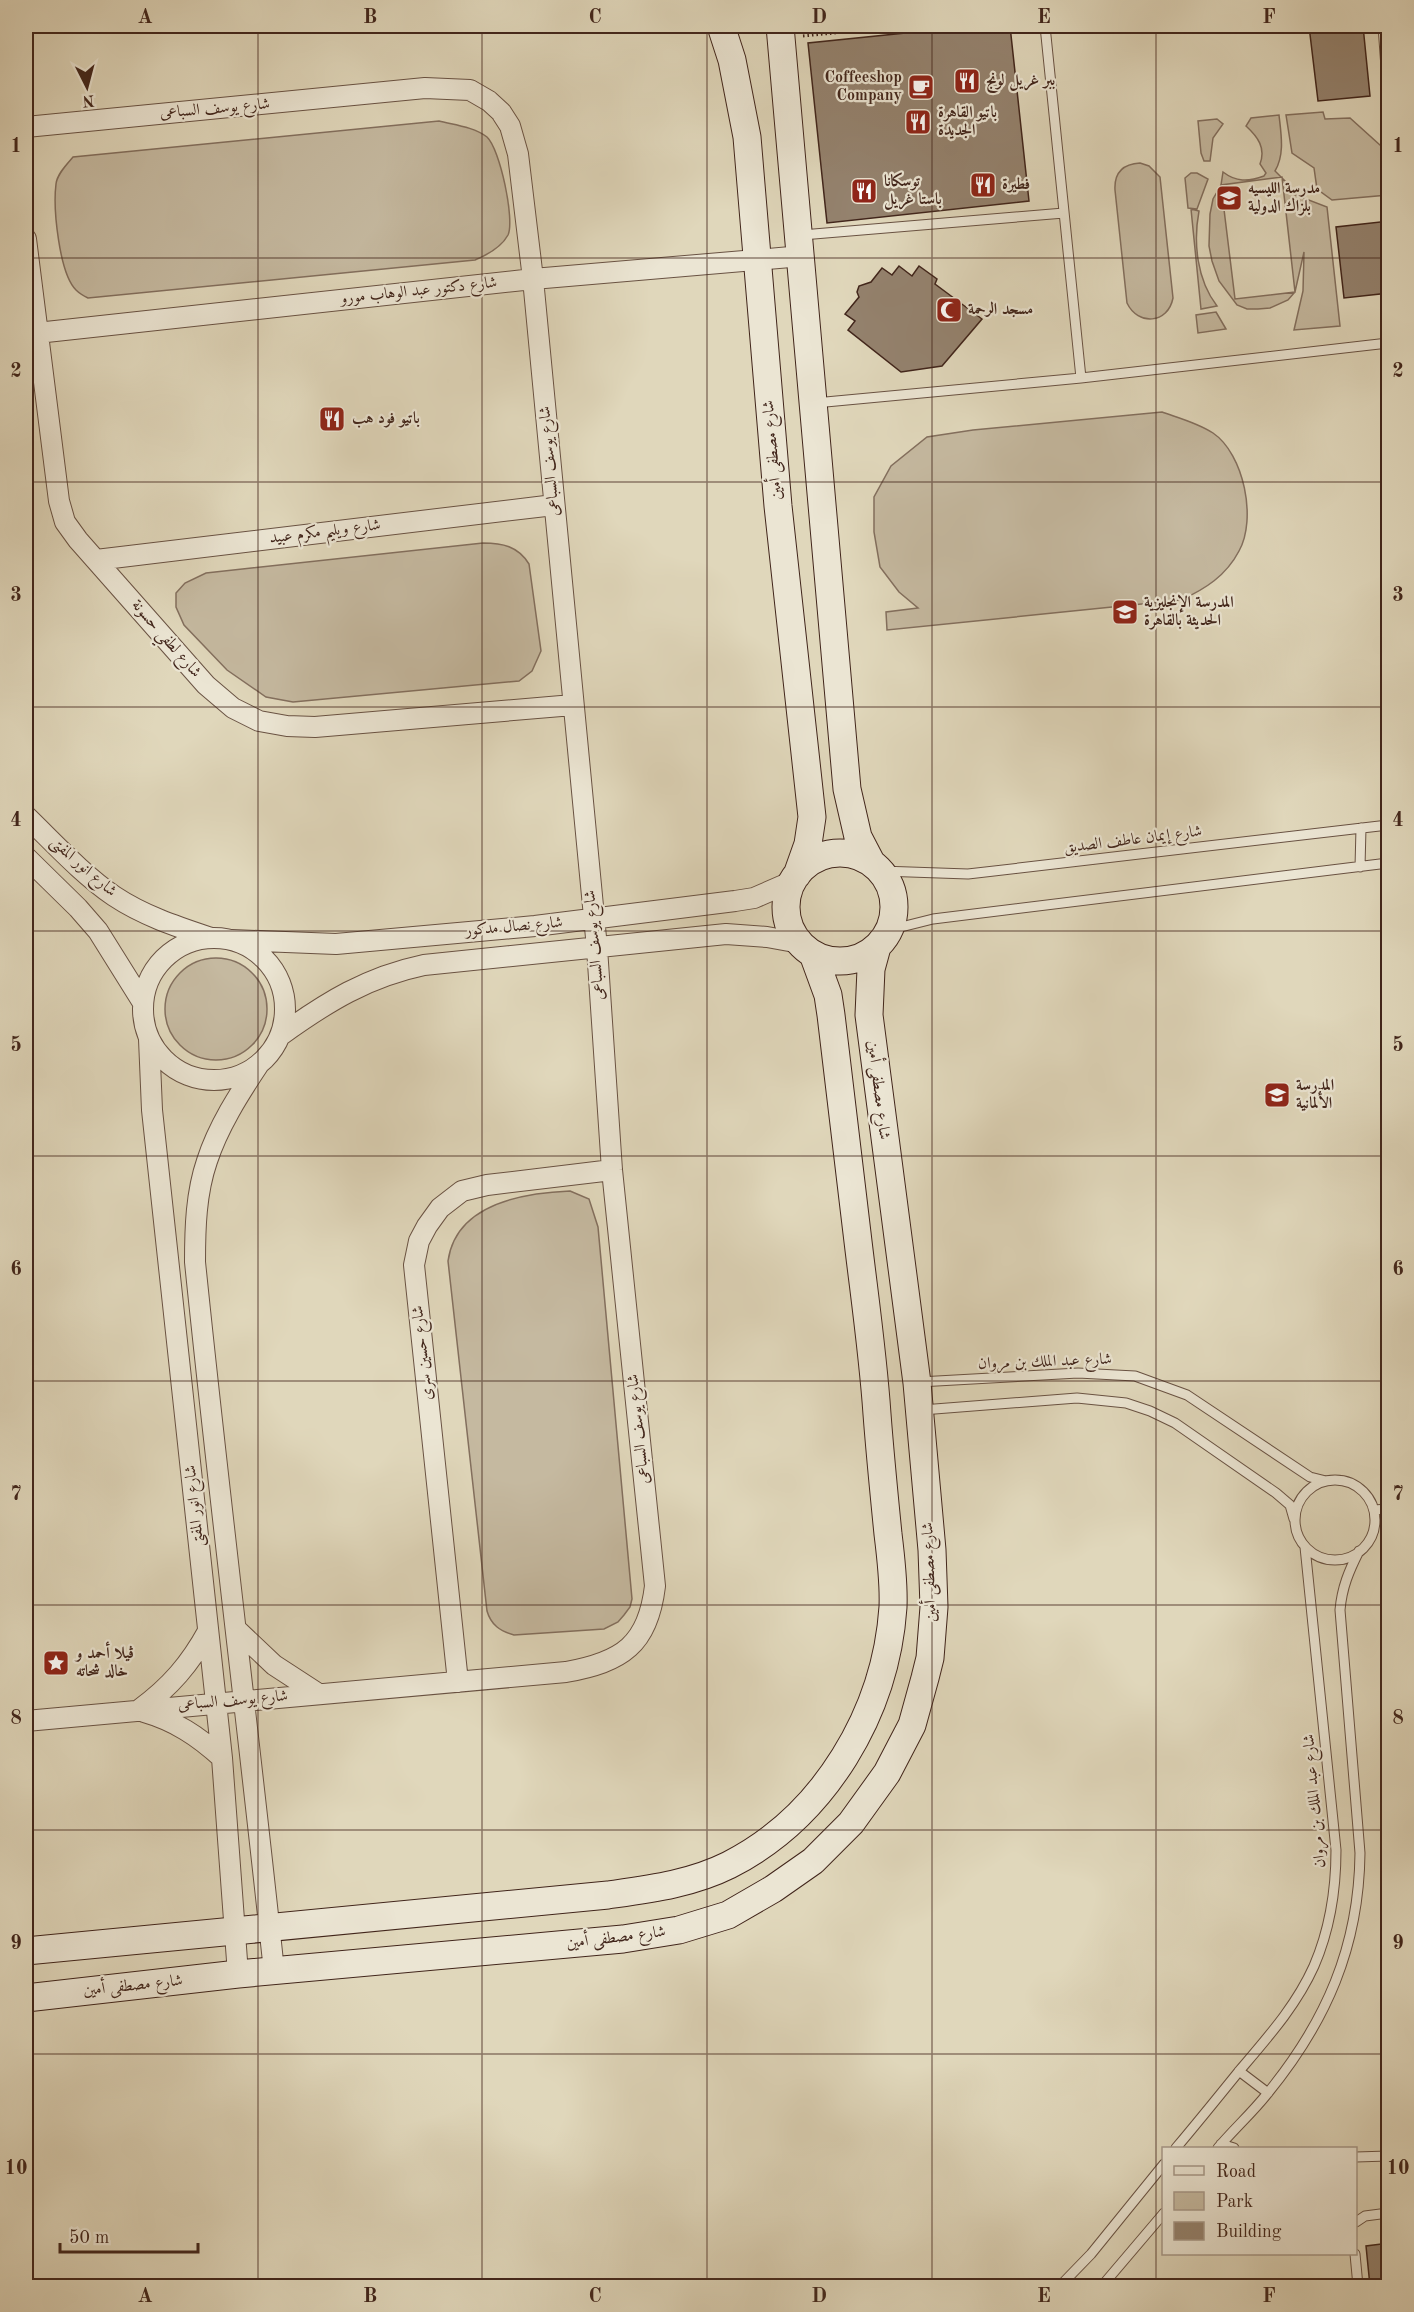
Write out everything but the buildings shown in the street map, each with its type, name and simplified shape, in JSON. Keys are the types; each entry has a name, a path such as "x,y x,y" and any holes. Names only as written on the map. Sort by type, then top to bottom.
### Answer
{"street":[{"name":"شارع مصطفى أمين","path":"721,26 735,69 747,137 778,506 812,817 808,844 795,878"},
{"path":"781,32 847,789 858,837 892,889 894,910 883,939 857,958 835,960 806,948"},
{"name":"شارع يوسف السباعى","path":"26,127 425,88 470,90 489,101 501,112 515,138 533,279 597,948 612,1170 655,1586 652,1611 641,1635 620,1655 597,1667 566,1672 26,1721"},
{"name":"شارع لطفي حسونة","path":"26,239 59,501 65,522 206,685 233,708 259,721 286,726 315,727 573,705"},
{"name":"شارع دكتور عبد الوهاب مورو","path":"37,333 533,279 756,260 801,246"},
{"path":"772,428 814,414"},
{"name":"شارع ويليم مكرم عبيد","path":"96,560 554,505"},
{"name":"شارع انور المفتى","path":"26,816 95,882 115,896 153,917 212,938"},
{"path":"26,1951 608,1895 664,1887 708,1874 756,1849 791,1821 817,1794 851,1749 870,1711 881,1681 889,1647 893,1605 876,1388 831,1015 828,995 806,948 791,929 786,913 787,897 795,878 812,861 831,854 852,854 876,866"},
{"name":"شارع انور المفتى","path":"26,857 98,931 143,1003"},
{"name":"شارع نصال مدكور","path":"232,940 336,944 593,919 754,898 795,878"},
{"name":"شارع نصال مدكور","path":"280,1035 337,997 366,982 424,965 726,934 767,937 806,948"},
{"path":"212,938 232,940 251,948 266,961 278,977 284,996 285,1016 280,1035 272,1051 259,1064 240,1075 219,1080 198,1078 178,1070 161,1057 149,1039 144,1021 143,1003 150,978 165,958 186,944 212,938"},
{"name":"شارع مصطفى أمين","path":"26,1998 238,1974 623,1939 679,1930 728,1915 757,1900 813,1861 851,1823 887,1773 912,1725 930,1658 934,1607 932,1550 920,1410 869,1015 871,969 883,939"},
{"name":"شارع انور المفتى","path":"149,1039 152,1110 222,1758 238,1974"},
{"name":"شارع انور المفتى","path":"259,1064 236,1100 207,1161 195,1227 195,1262 274,1971"},
{"name":"شارع حسين سرى","path":"458,1682 414,1265 419,1241 440,1208 462,1191 487,1185 612,1170"},
{"path":"876,1388 917,1383"},
{"path":"877,1414 920,1410"},
{"path":"237,1629 274,1665 317,1693"},
{"path":"139,1710 179,1676 208,1631"},
{"path":"139,1710 162,1717 184,1728 204,1741 222,1758"}],"lane":[{"path":"1045,26 1081,378"},
{"path":"1383,26 1389,95"},
{"path":"801,246 1064,213"},
{"path":"814,414 1081,378 1389,343"},
{"name":"شارع إيمان عاطف الصديق","path":"876,866 968,874 1389,825"},
{"path":"1360,867 1361,828"},
{"path":"883,939 933,920 1389,863"},
{"name":"شارع عبد الملك بن مروان","path":"917,1383 1078,1373 1134,1376 1187,1395 1310,1477 1344,1480 1360,1488 1366,1494 1374,1510"},
{"name":"شارع عبد الملك بن مروان","path":"920,1410 1077,1398 1126,1403 1150,1411 1175,1423 1290,1505 1299,1539 1305,1547 1336,1850 1334,1898 1319,1952 1297,1998 1282,2021 1177,2147"},
{"path":"1294,1519 1300,1499 1307,1491 1326,1480"},
{"path":"1219,2146 1268,2093 1304,2043 1332,1992 1343,1966 1357,1910 1360,1853 1340,1610 1346,1577 1359,1551 1373,1533 1374,1510 1389,1509"},
{"path":"1305,1547 1322,1558 1332,1560 1351,1556 1359,1551"},
{"path":"1239,2071 1268,2093"},
{"path":"1357,2157 1389,2156"},
{"path":"1060,2286 1091,2254 1162,2166"},
{"path":"1357,2221 1365,2216 1389,2213"},
{"path":"1102,2286 1162,2214"},
{"path":"1355,2255 1358,2286"}],"path":[{"path":"781,32 906,26"}],"green space":[{"path":"1323,112 1325,119 1350,118 1380,145 1388,145 1388,195 1332,200 1317,189 1314,168 1292,153 1286,115"},
{"path":"1279,115 1281,151 1275,171 1281,177 1221,185 1223,172 1242,180 1258,178 1266,173 1260,164 1262,153 1260,143 1246,126 1251,118"},
{"path":"1217,119 1223,124 1213,138 1210,161 1204,161 1198,121"},
{"path":"439,121 482,134 492,144 497,155 508,201 510,227 505,240 480,258 88,298 77,291 70,282 58,240 55,195 58,177 73,157"},
{"path":"1140,163 1149,166 1160,177 1173,298 1165,313 1152,319 1138,316 1127,303 1115,190 1116,178 1121,170 1129,165"},
{"path":"1191,173 1197,173 1208,179 1197,209 1188,208 1185,178"},
{"path":"1282,178 1291,187 1293,194 1327,207 1340,326 1294,330 1303,291 1304,252 1295,292"},
{"path":"1221,185 1235,299 1295,292 1288,300 1270,308 1247,309 1237,305 1219,281 1209,246 1213,199"},
{"path":"1191,209 1199,211 1196,236 1198,261 1205,285 1217,306 1201,309"},
{"path":"1216,312 1226,329 1198,333 1196,315"},
{"path":"1162,412 1213,433 1224,443 1240,471 1247,505 1244,538 1234,560 1214,581 1181,600 887,630 886,612 918,608 899,592 880,567 874,532 874,497 891,466 927,437 973,430"},
{"path":"483,543 515,549 529,564 541,651 532,671 519,681 293,702 266,697 227,670 184,625 176,607 176,593 185,583 206,573"},
{"path":"216,958 236,961 245,966 259,980 264,989 267,1009 264,1029 259,1038 245,1052 236,1057 216,1060 196,1057 187,1052 173,1038 168,1029 165,1009 168,989 173,980 187,966 196,961"},
{"path":"570,1191 589,1199 598,1227 632,1599 630,1607 618,1622 604,1629 514,1635 497,1627 487,1611 448,1261 454,1242 464,1226 477,1214 512,1199"}],"place":[{"name":"ببر غريل لونج","path":"967,81"},
{"name":"Coffeeshop Company","path":"921,87"},
{"name":"باتيو القاهرة الجديدة","path":"918,122"},
{"name":"فطيرة","path":"983,185"},
{"name":"توسكانا باستا غريل","path":"864,191"},
{"name":"مدرسة الليسيه بلزاك الدولية","path":"1229,198"},
{"name":"مسجد الرحمة","path":"949,310"},
{"name":"باتيو فود هب","path":"332,419"},
{"name":"المدرسة الإنجليزية الحديثة بالقاهرة","path":"1125,612"},
{"name":"المدرسة الألمانية","path":"1277,1095"},
{"name":"ڤيلا أحمد و خالد شحاته","path":"56,1663"}]}
